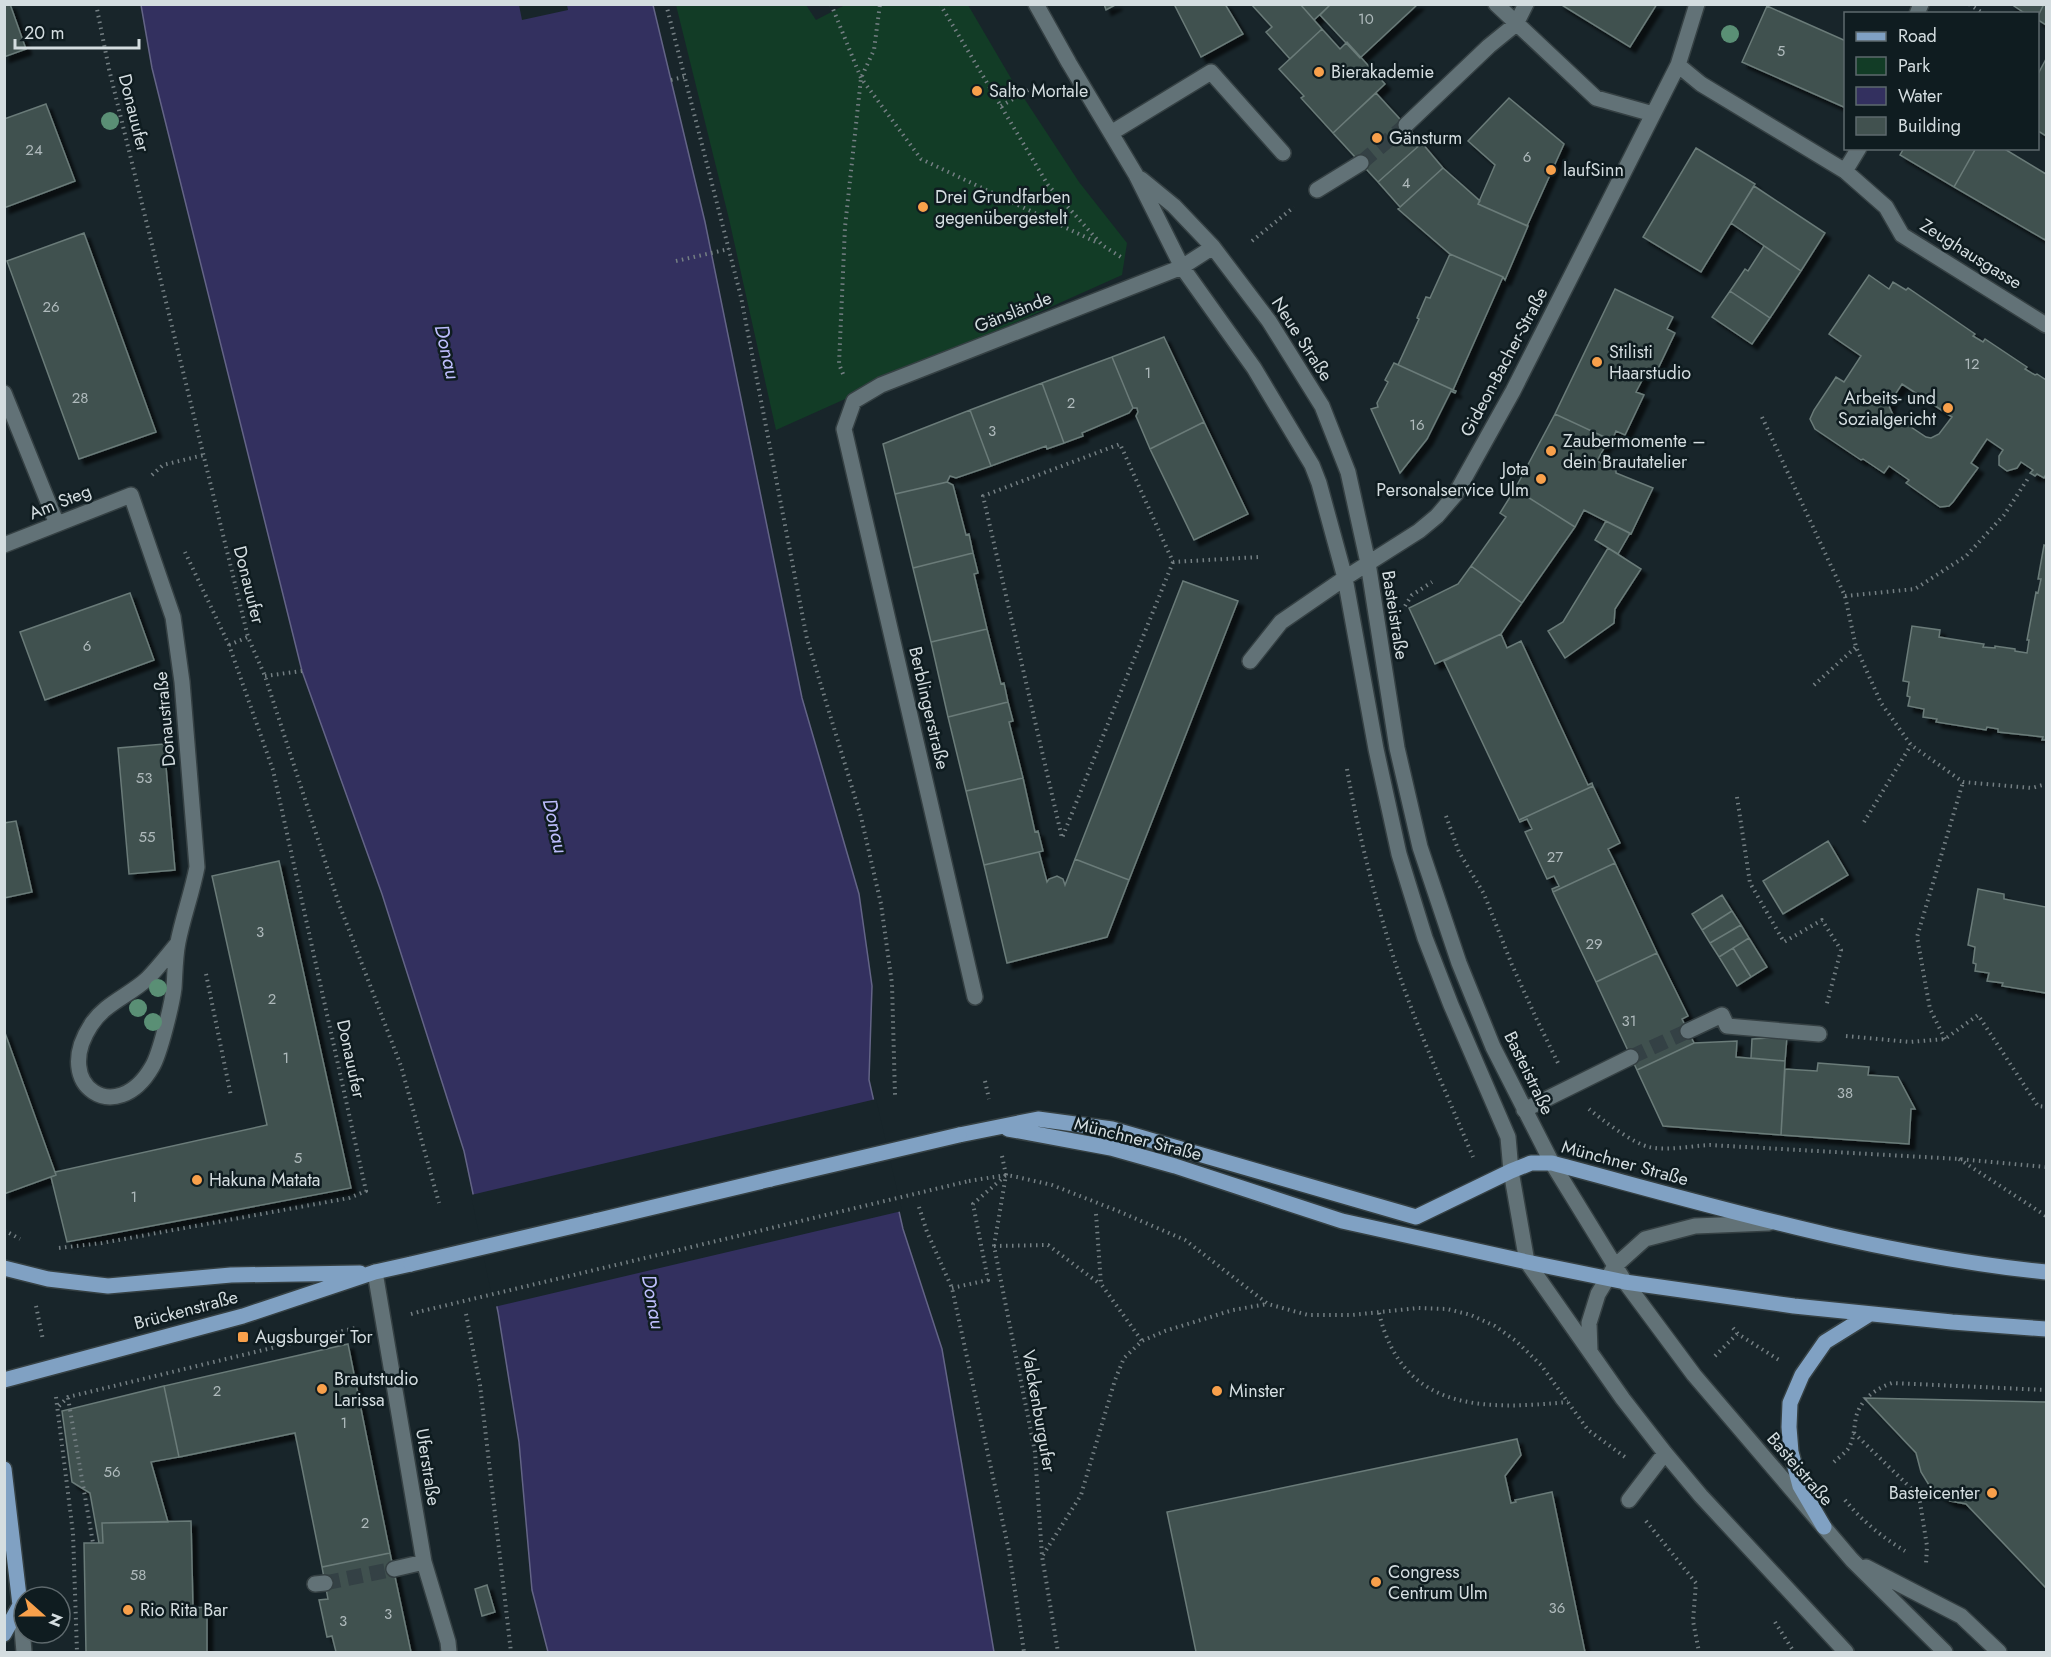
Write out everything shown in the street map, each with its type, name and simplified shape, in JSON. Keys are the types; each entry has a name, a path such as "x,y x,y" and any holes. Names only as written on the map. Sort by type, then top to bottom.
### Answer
{"main road":[{"name":"Münchner Straße","path":"689,1199 959,1135 1038,1119 1112,1129 1416,1217 1511,1171 1531,1163 1552,1162 1775,1223 1862,1244 1937,1258 2046,1272"},
{"name":"Münchner Straße","path":"996,1127 1111,1148 1175,1166 1342,1221 1527,1262 1611,1272 1625,1282 1794,1306 2046,1329"},
{"name":"Brückenstraße","path":"4,1380 243,1316 375,1272 689,1199"},
{"name":"Brückenstraße","path":"4,1268 48,1279 108,1286 231,1275 375,1272"},
{"path":"1824,1527 1800,1486 1791,1452 1790,1403 1802,1375 1825,1342 1870,1314"},
{"path":"4,1469 8,1534 17,1585"},
{"path":"4,1634 12,1620"}],"street":[{"name":"Neue Straße","path":"1036,4 1136,175 1182,267 1254,368 1312,465 1345,578"},
{"path":"1496,4 1596,98 1653,114"},
{"path":"1406,125 1489,46 1516,24 1526,4"},
{"name":"Gideon-Bacher-Straße","path":"1250,661 1281,622 1419,531 1437,516 1455,495 1513,391 1678,65 1697,4"},
{"name":"Zeughausgasse","path":"1678,65 1701,84 1845,171 1886,207 1902,234 2046,325"},
{"path":"1111,133 1211,72 1283,153"},
{"path":"1845,171 1857,150"},
{"path":"1317,190 1361,163"},
{"name":"Neue Straße","path":"1136,175 1174,206 1213,247 1269,321 1322,406 1348,472 1368,564"},
{"name":"Gänslände","path":"854,401 881,385 1182,267 1213,247"},
{"path":"4,393 57,524"},
{"name":"Berblingerstraße","path":"854,401 844,429 975,997"},
{"name":"Am Steg","path":"4,545 131,495"},
{"name":"Donaustraße","path":"131,495 173,617 182,682 197,867 177,944 173,991 153,1066 138,1085 124,1094 108,1097 96,1095 86,1086 79,1072 78,1061 82,1042 91,1024 105,1009 147,979 177,944"},
{"name":"Basteistraße","path":"1368,564 1397,748 1420,848 1459,963 1493,1047 1524,1110 1611,1272"},
{"path":"1345,578 1376,749 1399,854 1425,938 1508,1137 1511,1171 1527,1262 1623,1399 1665,1453 1701,1496 1846,1653"},
{"path":"1688,1031 1722,1015 1727,1026 1819,1034"},
{"path":"1524,1110 1631,1057"},
{"path":"1590,1351 1589,1323 1598,1294 1611,1272 1645,1239 1695,1226 1775,1223"},
{"name":"Uferstraße","path":"375,1272 424,1562 448,1642 449,1653"},
{"name":"Basteistraße","path":"1625,1282 1694,1376 1852,1560 1946,1653"},
{"path":"1629,1500 1665,1453"},
{"path":"1852,1560 1961,1616 1999,1653"},
{"path":"394,1569 424,1562"}],"path":[{"name":"Donauufer","path":"49,1246 58,1248 102,1243 349,1198 366,1191 273,770 229,645 248,637 112,80 96,4"},
{"path":"666,4 741,297 807,639 861,817 881,904 892,984 895,1095"},
{"path":"831,4 861,78 921,159 1102,245 1154,278"},
{"path":"854,401 839,364 845,227 861,78 874,50 880,4"},
{"path":"940,4 1048,186 1102,245"},
{"path":"671,80 684,77"},
{"path":"1001,106 1035,87"},
{"path":"1252,241 1290,210"},
{"path":"676,261 729,249"},
{"path":"1762,417 1845,596 1856,647 1881,703 1911,745 1963,782 2032,788 2046,784"},
{"path":"1120,444 1173,562 1062,838 983,496 1120,444"},
{"path":"163,465 204,455"},
{"path":"1845,596 1915,589 1966,555 2004,515 2030,477"},
{"path":"1173,562 1259,557"},
{"path":"1406,613 1405,607 1412,595 1432,582"},
{"path":"248,637 265,676 339,904 401,1066 439,1203"},
{"path":"1814,685 1856,647"},
{"path":"265,676 302,671"},
{"path":"1864,822 1911,745"},
{"path":"1945,1040 1930,1010 1917,937 1963,782"},
{"path":"1737,797 1750,883 1784,942 1822,920 1841,950 1819,1034 1910,1042 1945,1040 1978,1015 2038,1106 2046,1107"},
{"path":"1444,808 1459,852 1484,894 1532,1011 1571,1087 1590,1110 1620,1131 1647,1147 1670,1149 1710,1145 1959,1159 2046,1167"},
{"path":"205,967 231,1096"},
{"path":"1959,1159 2046,1216"},
{"path":"952,1288 988,1280 973,1204 1006,1175"},
{"path":"422,1311 969,1181 1006,1175 1052,1185 1185,1240 1268,1304 1308,1315 1352,1315 1418,1308 1447,1309 1472,1315 1495,1326 1516,1341 1540,1365 1588,1430 1630,1460"},
{"name":"Valckenburgufer","path":"1006,1175 994,1246 1035,1452 1042,1556 1058,1653"},
{"path":"919,1207 927,1232 952,1288 1009,1551 1024,1653"},
{"path":"1096,1214 1101,1284"},
{"path":"4,1230 22,1241 58,1407 73,1533 77,1653"},
{"path":"994,1246 1048,1245 1101,1284 1142,1341"},
{"path":"1042,1556 1081,1495 1115,1380 1124,1358 1142,1341 1187,1323 1233,1310 1268,1304"},
{"path":"1379,1312 1384,1332 1398,1361 1419,1382 1453,1400 1495,1406 1568,1402"},
{"path":"466,1314 480,1384 511,1653"},
{"path":"58,1407 68,1397 384,1321"},
{"path":"1738,1334 1802,1375"},
{"path":"1834,1462 1848,1449 1857,1415 1864,1401 1877,1389 1892,1383 2046,1390"},
{"path":"68,1397 93,1543"},
{"path":"1854,1433 1919,1496 1927,1546 1926,1564 1917,1558"},
{"path":"1839,1492 1857,1515 1888,1541 1907,1552"},
{"path":"1629,1500 1696,1583 1692,1621 1699,1653"}],"green space":[{"path":"676,5 806,5 816,20 845,5 968,5 1012,80 1079,182 1127,243 1122,275 776,430 729,219"}],"water":[{"name":"Donau","path":"141,5 653,5 705,222 802,698 859,894 872,986 869,1080 903,1229 942,1349 994,1652 548,1652 532,1590 519,1442 498,1312 464,1151 382,894 302,671 152,68"}],"pier":[{"path":"519,5 567,5 568,10 522,20"},
{"path":"876,1099 902,1211 494,1307 471,1195"}],"building":[{"path":"4,4 10,4 26,49 4,57"},
{"path":"1104,4 1117,4 1106,10"},
{"path":"1174,4 1225,4 1243,34 1201,57"},
{"path":"1251,4 1300,4 1322,29 1290,59 1266,32 1272,27"},
{"path":"1300,4 1331,4 1314,20"},
{"path":"1331,4 1418,4 1360,58 1320,15"},
{"path":"1560,4 1657,4 1630,47"},
{"path":"2011,4 2044,4 2039,14 2039,12 2023,12"},
{"path":"2046,4 2046,25 2039,21 2039,14"},
{"path":"1767,6 1844,40 1844,107 1742,62"},
{"path":"1322,29 1340,49 1347,42 1385,84 1333,133 1301,98 1304,96 1279,69"},
{"path":"2046,59 2046,136 2039,132 2039,72"},
{"name":"Gänsturm","path":"1376,93 1422,143 1378,182 1333,133"},
{"path":"1509,98 1564,144 1527,226 1478,204 1495,165 1468,141"},
{"path":"46,104 75,181 4,208 4,119"},
{"path":"1422,143 1443,168 1400,207 1378,182"},
{"path":"1696,148 1755,184 1701,272 1643,237"},
{"path":"1903,150 1975,150 1954,187 1900,155"},
{"path":"1975,150 2006,150 2046,174 2045,240 1954,187"},
{"path":"1443,168 1480,201 1478,204 1528,226 1505,280 1503,277 1450,254 1398,209"},
{"path":"1754,186 1825,233 1801,271 1731,223"},
{"path":"84,233 156,432 79,459 7,261"},
{"path":"1764,246 1801,271 1770,318 1730,291 1745,269 1748,271"},
{"path":"1450,254 1503,277 1453,390 1398,365 1419,319 1417,318 1426,297 1430,298"},
{"path":"1869,275 1889,289 1893,282 1906,290 1908,288 1975,334 1973,336 1983,342 1985,339 2027,367 2025,369 2046,380 2046,474 2044,478 2030,473 2033,470 2021,462 2017,468 2007,471 1999,465 1999,456 2003,450 1987,439 1971,463 1978,468 1953,502 1949,506 1940,507 1906,483 1909,480 1889,466 1884,473 1863,459 1861,460 1815,429 1810,419 1836,377 1844,382 1861,356 1829,334","holes":["1902,384 1952,417 1939,434 1931,438 1893,415 1889,406"]},
{"path":"1615,289 1673,317 1667,329 1675,333 1656,373 1648,369 1636,392 1644,395 1625,435 1616,431 1611,443 1609,439 1555,414"},
{"path":"1730,291 1770,318 1752,344 1712,317"},
{"path":"1164,337 1204,422 1150,449 1136,416 1137,408 1133,408 1112,357"},
{"path":"1112,357 1133,408 1129,413 1064,443 1042,383"},
{"path":"1394,363 1456,391 1455,393 1451,391 1427,439 1400,473 1371,409 1378,407 1377,403 1388,382 1385,380"},
{"path":"1042,383 1064,443 1047,449 1046,446 991,466 970,410"},
{"path":"970,410 991,466 956,478 950,476 947,482 895,494 883,444"},
{"path":"1555,414 1609,439 1597,461 1616,473 1653,488 1631,534 1584,510 1575,527 1515,489"},
{"path":"1204,422 1248,514 1194,540 1150,449"},
{"path":"947,482 953,485 973,553 913,568 895,494"},
{"path":"1515,489 1575,527 1522,603 1471,566 1506,517 1500,513"},
{"path":"1606,521 1630,533 1618,554 1595,540"},
{"path":"2044,545 2046,546 2046,740 2042,740 2043,737 1998,732 1998,729 1987,727 1986,730 1936,722 1937,719 1923,717 1924,709 1908,706 1909,682 1903,681 1912,626 1940,630 1939,637 1984,644 1983,647 1995,648 1995,646 2027,653 2029,640 2027,640 2036,592 2038,593 2041,579 2038,579"},
{"path":"1608,548 1641,569 1615,609 1614,623 1565,658 1548,631 1563,622"},
{"path":"973,553 978,573 974,574 987,629 931,642 913,568"},
{"path":"1471,566 1522,603 1501,634 1435,664 1409,608 1458,584"},
{"path":"1183,581 1238,601 1129,880 1075,859"},
{"path":"130,593 154,660 45,700 20,632"},
{"path":"987,629 1008,702 948,717 931,642"},
{"path":"1501,634 1507,648 1521,641 1588,785 1592,783 1593,786 1519,820 1444,661"},
{"path":"1008,702 1013,721 1009,722 1023,778 966,791 948,717"},
{"path":"164,744 175,870 129,874 118,748"},
{"path":"1023,778 1035,832 1038,831 1043,851 984,865 966,791"},
{"path":"1593,786 1620,843 1608,849 1615,863 1553,892 1552,889 1559,886 1554,876 1547,879 1525,832 1532,829 1527,819 1520,822 1519,820"},
{"path":"16,821 32,892 4,898 4,823"},
{"path":"1828,841 1848,875 1783,914 1763,881"},
{"path":"1039,852 1047,882 1057,876 1063,879 1065,885 1075,859 1129,880 1107,937 1007,963 984,865"},
{"path":"279,861 351,1188 67,1242 51,1177 56,1175 55,1172 267,1125 212,876"},
{"path":"1615,863 1657,953 1596,982 1553,892"},
{"path":"1978,889 2004,894 2004,899 2046,907 2046,993 2002,986 2003,983 1987,981 1989,973 1975,971 1976,964 1973,963 1975,947 1968,945"},
{"path":"1722,895 1732,911 1702,930 1692,914"},
{"path":"1732,911 1741,925 1710,943 1702,930"},
{"path":"1741,925 1749,938 1719,957 1710,943"},
{"path":"1749,938 1767,967 1751,977 1733,948"},
{"path":"1733,948 1751,977 1737,986 1719,957"},
{"path":"1657,953 1688,1016 1682,1019 1694,1043 1637,1070 1596,982"},
{"path":"4,1030 56,1175 4,1194"},
{"path":"1787,1037 1785,1061 1751,1058 1752,1039"},
{"path":"1737,1041 1736,1057 1785,1061 1781,1135 1663,1126 1637,1070 1694,1043"},
{"path":"1818,1063 1869,1067 1868,1075 1898,1077 1915,1109 1911,1109 1909,1144 1781,1135 1785,1069 1817,1071"},
{"path":"348,1344 390,1553 322,1567 295,1433 179,1457 164,1386"},
{"path":"164,1386 179,1457 151,1462 168,1522 102,1523 103,1543 99,1543 90,1493 72,1482 62,1411"},
{"name":"Basteicenter","path":"1864,1398 2046,1402 2046,1588 1966,1504 1950,1501 1932,1490 1921,1472 1916,1453"},
{"name":"Congress Centrum Ulm","path":"1517,1439 1521,1455 1505,1476 1511,1503 1516,1502 1515,1500 1552,1492 1585,1652 1196,1652 1167,1512"},
{"path":"191,1521 193,1608 207,1607 207,1652 86,1652 84,1543 103,1543 102,1523"},
{"path":"390,1553 411,1652 336,1652 332,1636 327,1637 319,1600 328,1599 322,1567"},
{"path":"487,1585 495,1612 482,1616 475,1589"}],"tunnel":[{"path":"1361,163 1406,125"},
{"path":"1631,1057 1688,1031"},
{"path":"325,1583 394,1569"}],"place":[{"name":"Bierakademie","path":"1319,72"},
{"name":"Salto Mortale","path":"977,91"},
{"name":"Gänsturm","path":"1377,138"},
{"name":"laufSinn","path":"1551,170"},
{"name":"Drei Grundfarben gegenübergestelt","path":"923,207"},
{"name":"Stilisti Haarstudio","path":"1597,362"},
{"name":"Arbeits- und Sozialgericht","path":"1948,408"},
{"name":"Zaubermomente – dein Brautatelier","path":"1551,451"},
{"name":"Jota Personalservice Ulm","path":"1541,479"},
{"name":"Hakuna Matata","path":"197,1180"},
{"name":"Augsburger Tor","path":"243,1337"},
{"name":"Brautstudio Larissa","path":"322,1389"},
{"name":"Minster","path":"1217,1391"},
{"name":"Basteicenter","path":"1992,1493"},
{"name":"Congress Centrum Ulm","path":"1376,1582"},
{"name":"Rio Rita Bar","path":"128,1610"}]}
